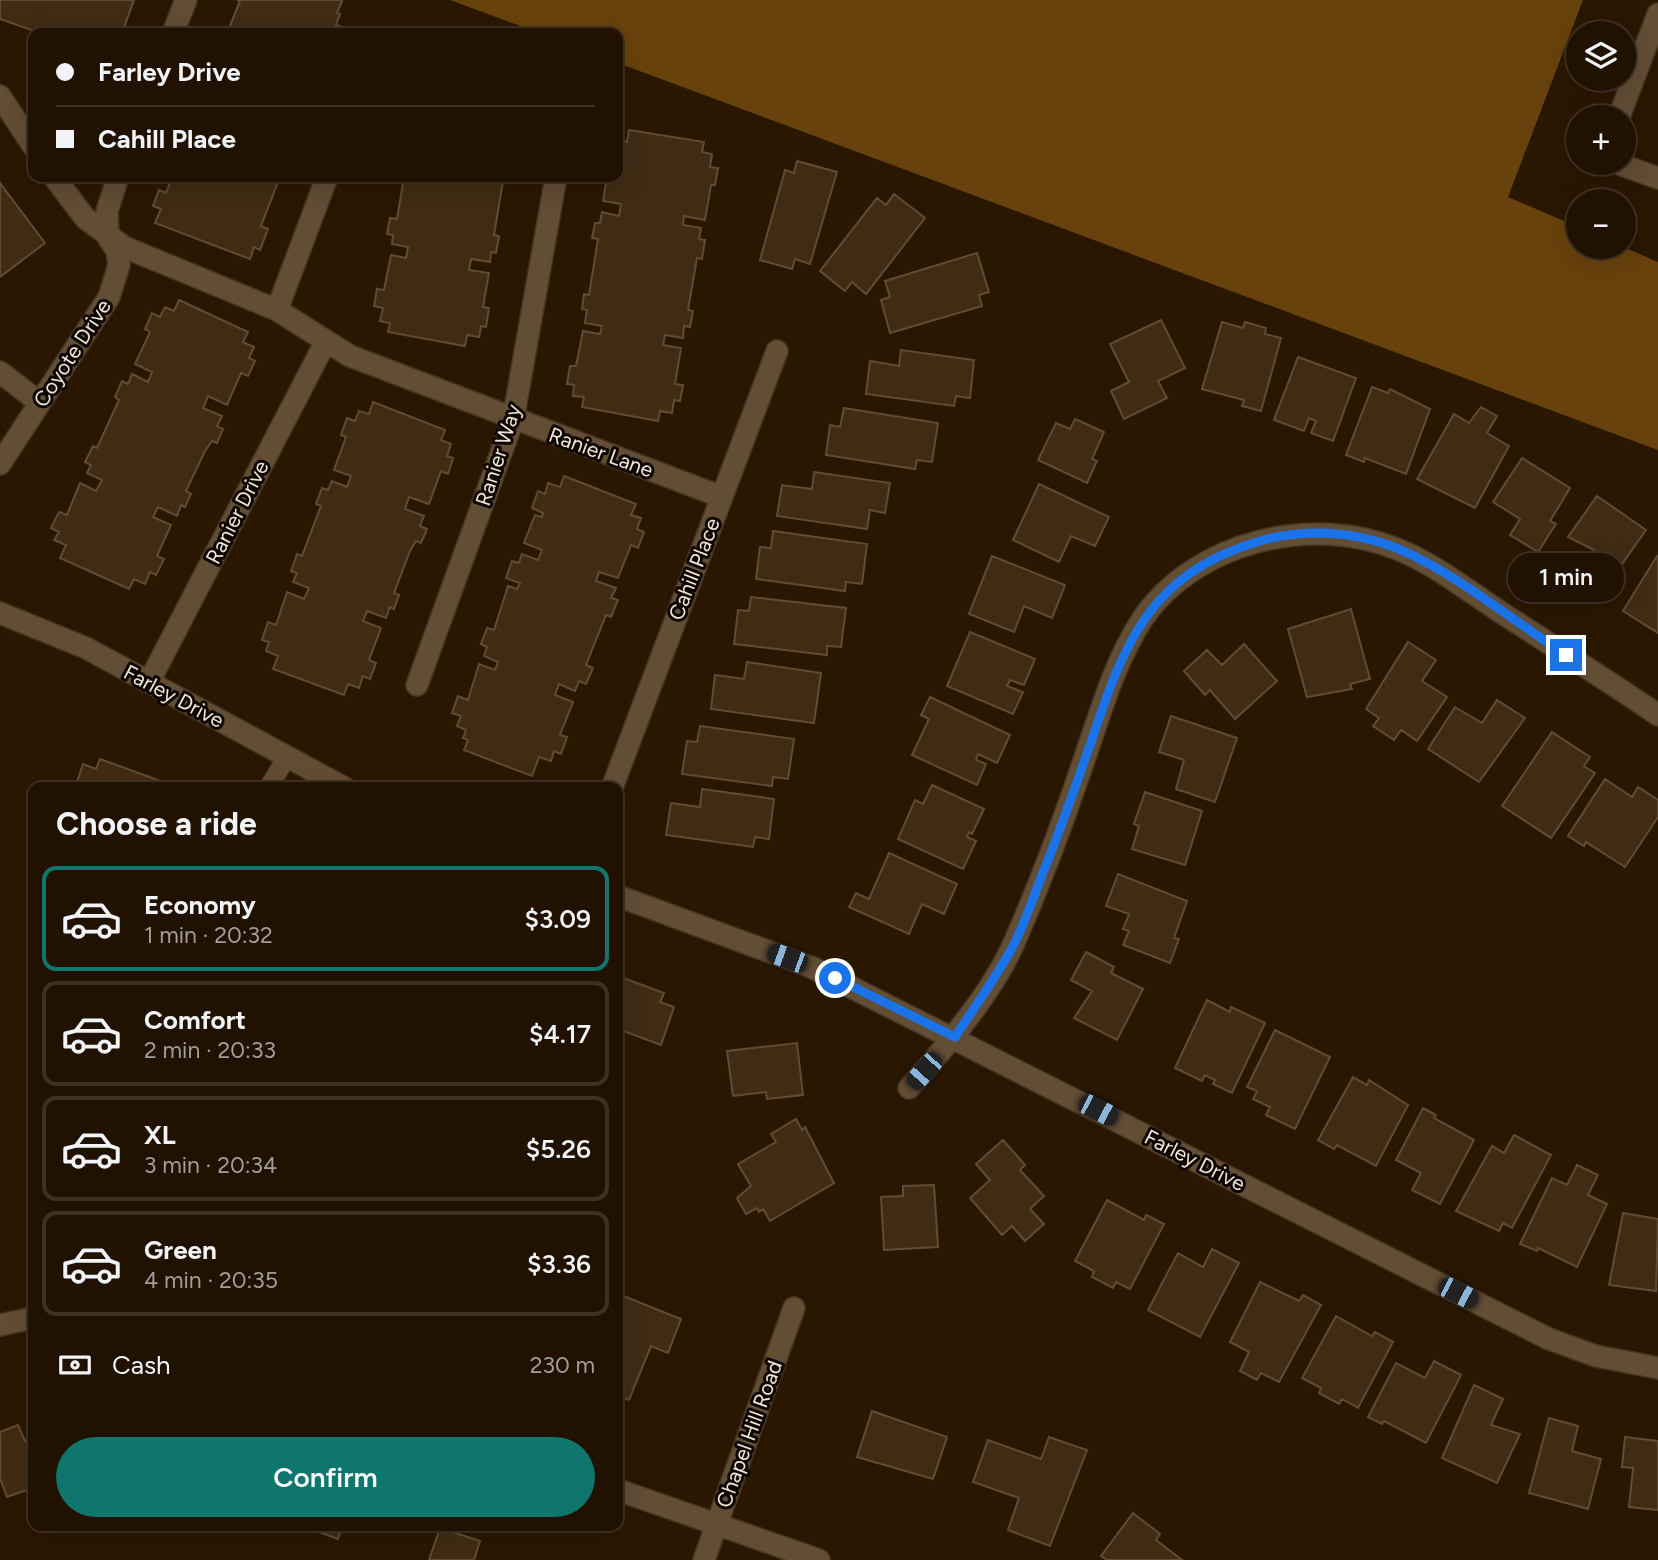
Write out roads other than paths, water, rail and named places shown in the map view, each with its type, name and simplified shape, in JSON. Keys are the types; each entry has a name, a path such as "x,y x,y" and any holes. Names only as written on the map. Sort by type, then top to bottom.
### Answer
{"street":[{"path":"175,28 186,0"},
{"path":"1624,105 1658,14"},
{"path":"0,96 28,138"},
{"path":"1636,170 1658,178"},
{"path":"58,182 85,218 108,237 137,253 277,310 325,182"},
{"path":"108,237 109,201 116,182"},
{"name":"Ranier Way","path":"417,685 513,420 555,182"},
{"name":"Coyote Drive","path":"0,464 109,297 120,265 117,251 108,237"},
{"name":"Ranier Lane","path":"277,310 368,364 722,497"},
{"name":"Ranier Drive","path":"149,682 326,341"},
{"name":"Cahill Place","path":"614,782 777,351"},
{"path":"0,372 40,403"},
{"path":"909,1088 955,1037 1013,946 1075,789 1121,655 1144,618 1175,586 1238,548 1294,534 1317,533 1354,536 1395,548 1435,569 1658,715"},
{"name":"Farley Drive","path":"0,613 65,638 334,782"},
{"name":"Farley Drive","path":"623,898 811,967 955,1037 1549,1339 1596,1356 1658,1368"},
{"name":"Chapel Hill Road","path":"704,1560 794,1308"},
{"path":"0,1325 28,1319"},
{"path":"623,1492 819,1560"}],"lane":[{"path":"272,782 287,757"}]}
